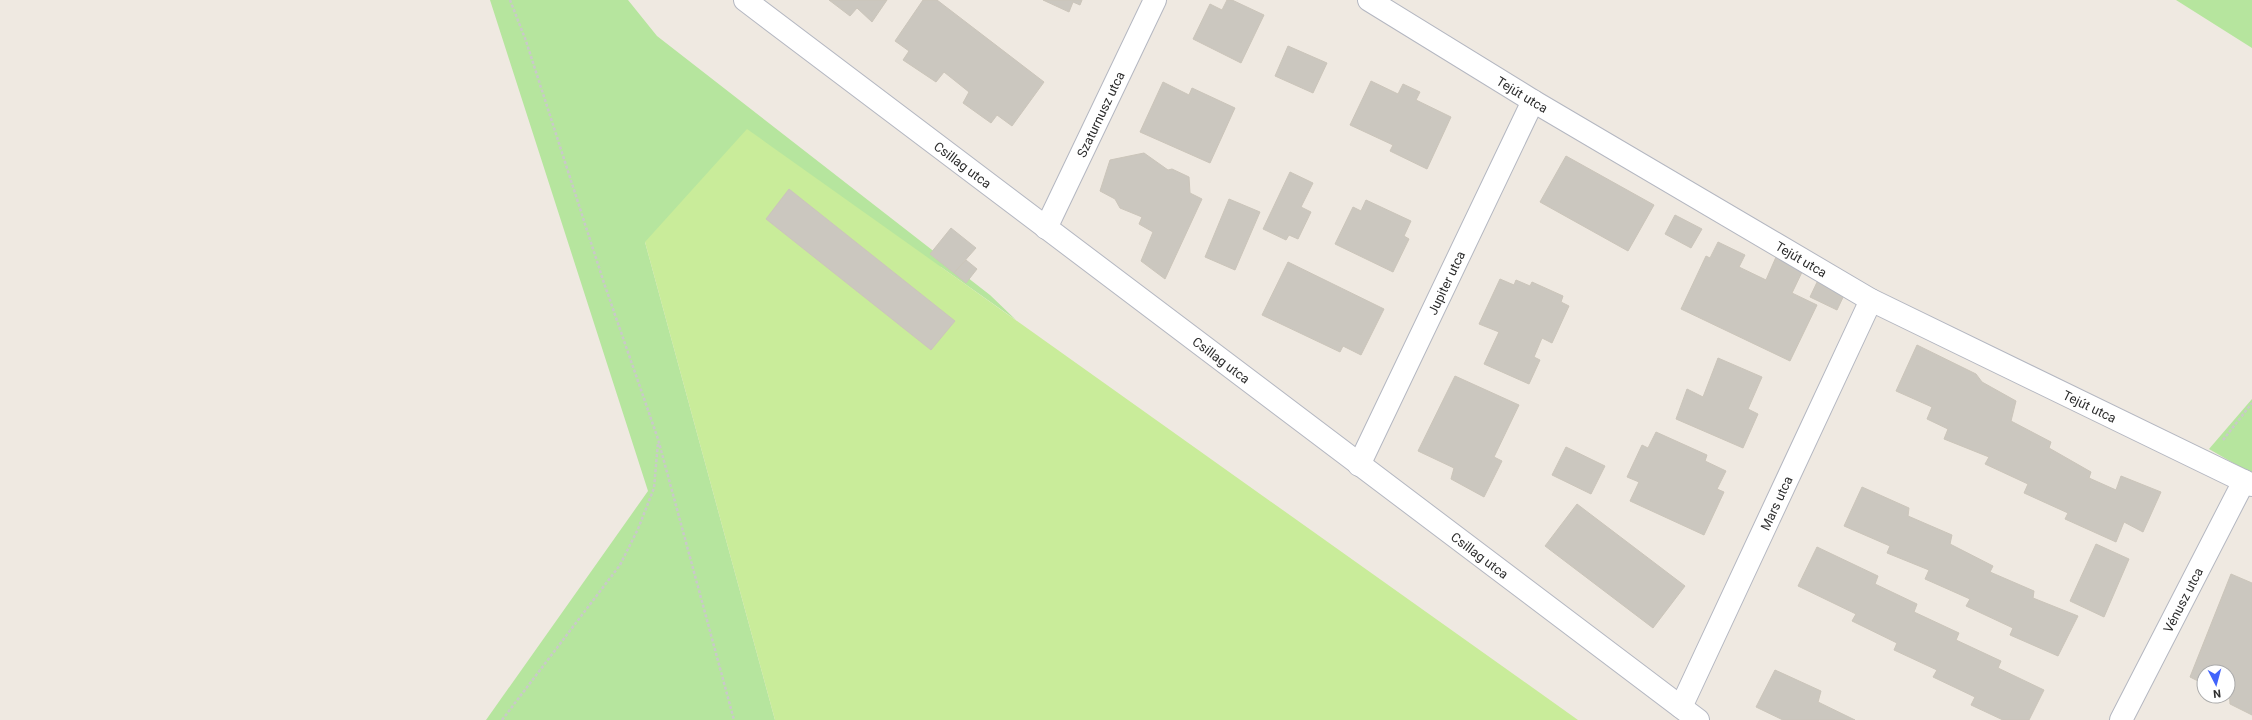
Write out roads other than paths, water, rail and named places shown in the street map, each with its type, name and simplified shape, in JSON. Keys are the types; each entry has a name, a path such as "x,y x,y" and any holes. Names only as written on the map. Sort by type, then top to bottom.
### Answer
{"street":[{"name":"Csillag utca","path":"745,0 1359,465 1690,713"},
{"name":"Szaturnusz utca","path":"1046,228 1155,0"},
{"name":"Tejút utca","path":"1369,0 1533,101 1871,300 2248,483"},
{"name":"Jupiter utca","path":"1359,465 1533,101"},
{"name":"Mars utca","path":"1690,713 1871,300"},
{"name":"Vénusz utca","path":"2121,720 2248,483"}]}
